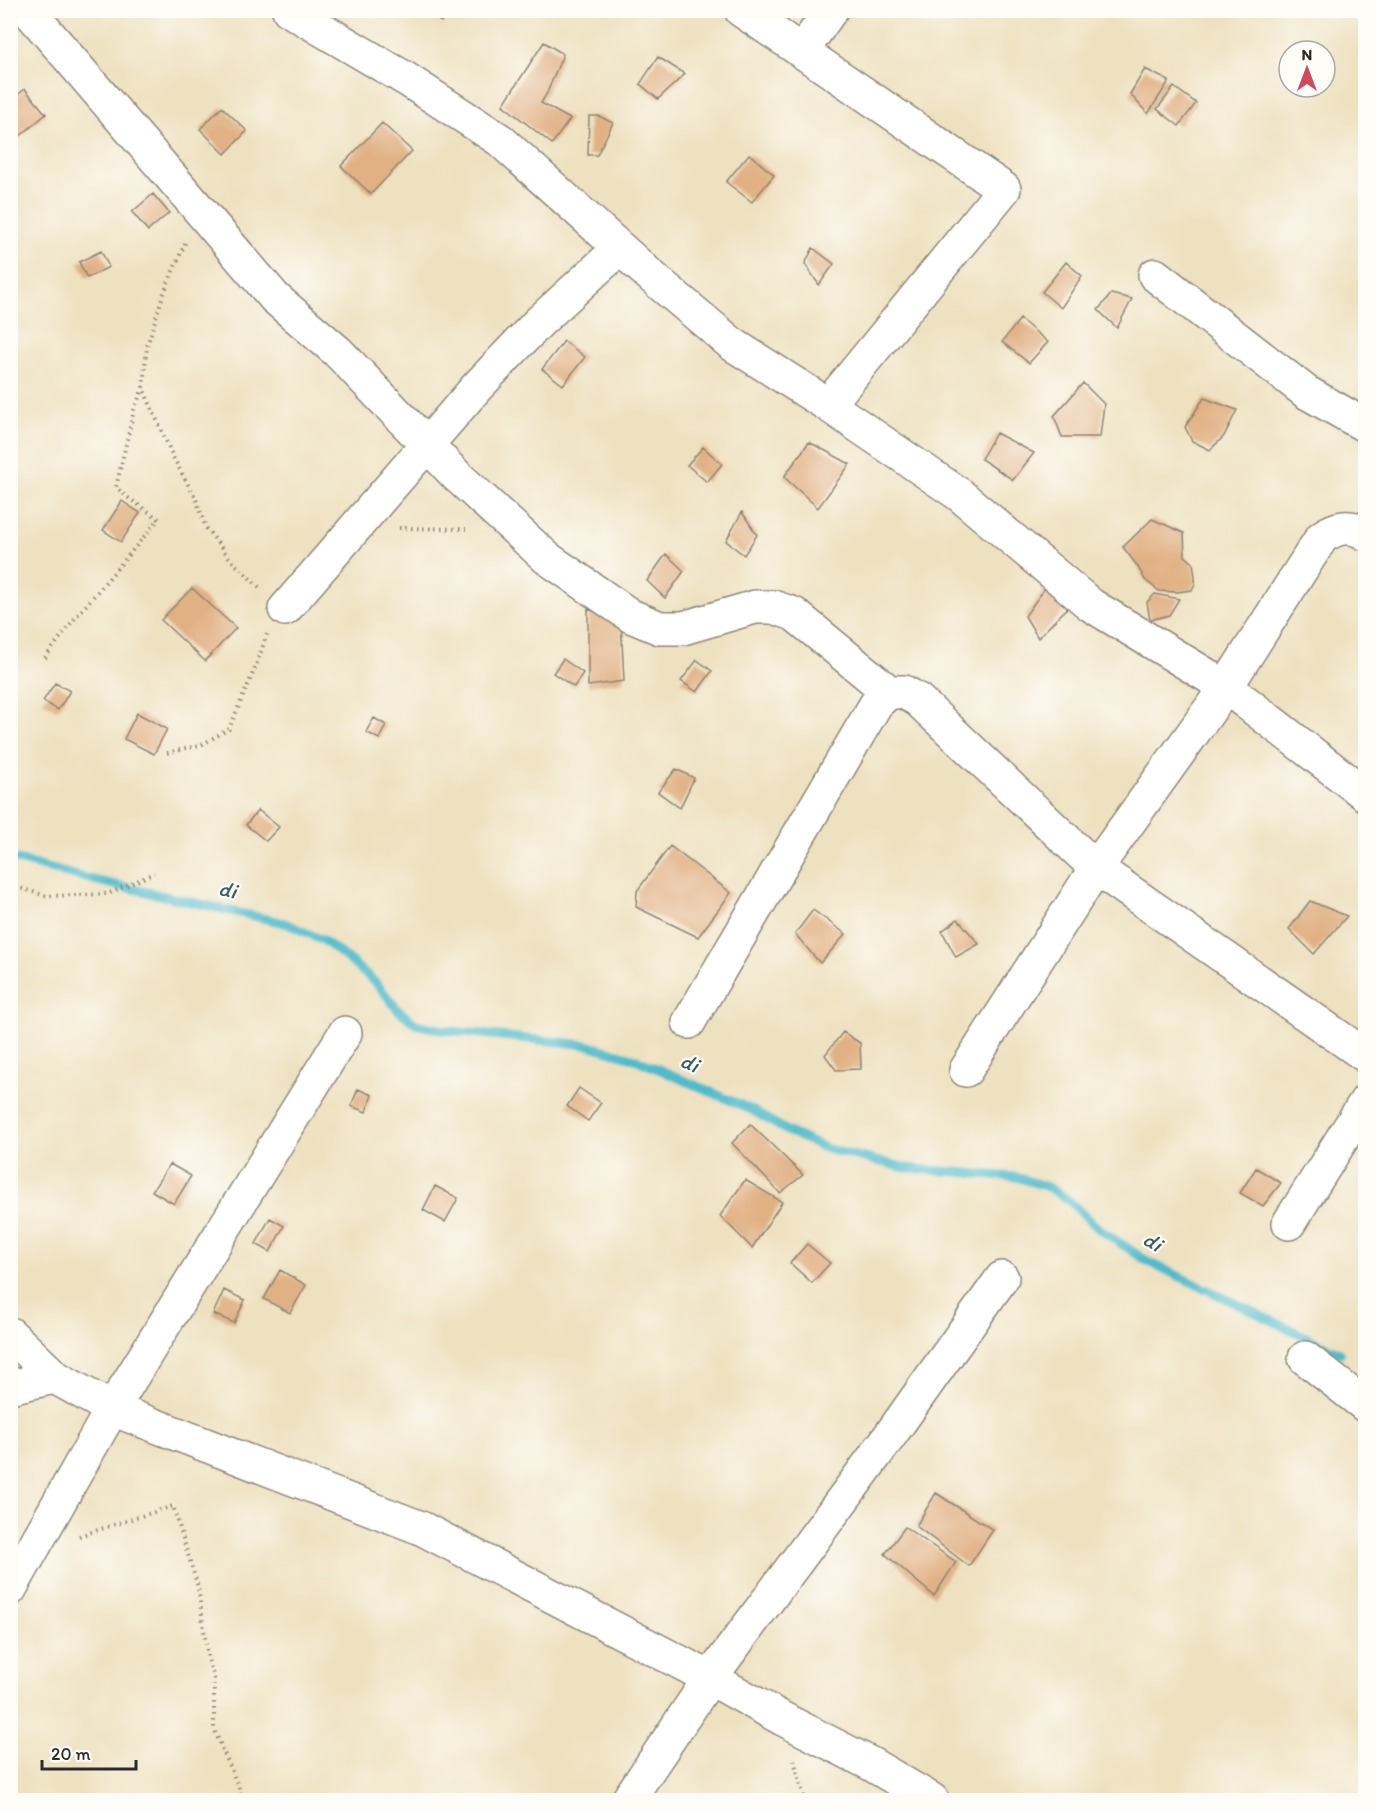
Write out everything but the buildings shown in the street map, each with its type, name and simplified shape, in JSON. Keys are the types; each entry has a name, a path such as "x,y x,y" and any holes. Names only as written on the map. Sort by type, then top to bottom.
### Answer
{"street":[{"path":"28,10 275,298 338,352 456,475 547,558 631,616 660,628 682,628 755,607 773,607 794,614 889,692 904,693 918,700 1096,868 1365,1056"},
{"path":"289,10 406,79 500,140 651,276 732,344 828,405 960,495 1091,605 1226,687 1365,795"},
{"path":"741,10 1004,189 828,405"},
{"path":"802,51 831,10"},
{"path":"285,609 476,388 539,322 620,248"},
{"path":"1155,275 1306,392 1365,426"},
{"path":"966,1070 1096,868 1226,687 1322,537 1333,529 1345,528 1356,528 1365,534"},
{"path":"689,1022 876,705 889,692"},
{"path":"10,1589 112,1409 345,1033"},
{"path":"1289,1223 1365,1101"},
{"path":"628,1800 710,1678 890,1437 1002,1278"},
{"path":"10,1334 55,1377 112,1409 421,1528 710,1678 871,1764 932,1800"},
{"path":"1305,1358 1365,1406"},
{"path":"10,1388 55,1377"}],"path":[{"path":"45,658 70,623 159,519 116,487 134,410 143,388 147,346 163,295 199,209"},
{"path":"143,388 174,459 196,499 206,528 231,560 285,609 266,635 229,729 201,745 167,753"},
{"path":"353,530 440,527 469,529"},
{"path":"10,885 46,896 108,894 154,873"},
{"path":"32,1551 173,1506 198,1587 208,1659 214,1678 214,1729 244,1800"}],"waterway":[{"name":"di","path":"10,858 93,880 285,923 323,940 348,959 377,984 399,1011 416,1024 442,1030 587,1045 633,1058 750,1109 789,1132 827,1149 906,1168 1016,1177 1048,1187 1067,1199 1099,1229 1147,1261 1340,1353"}]}
